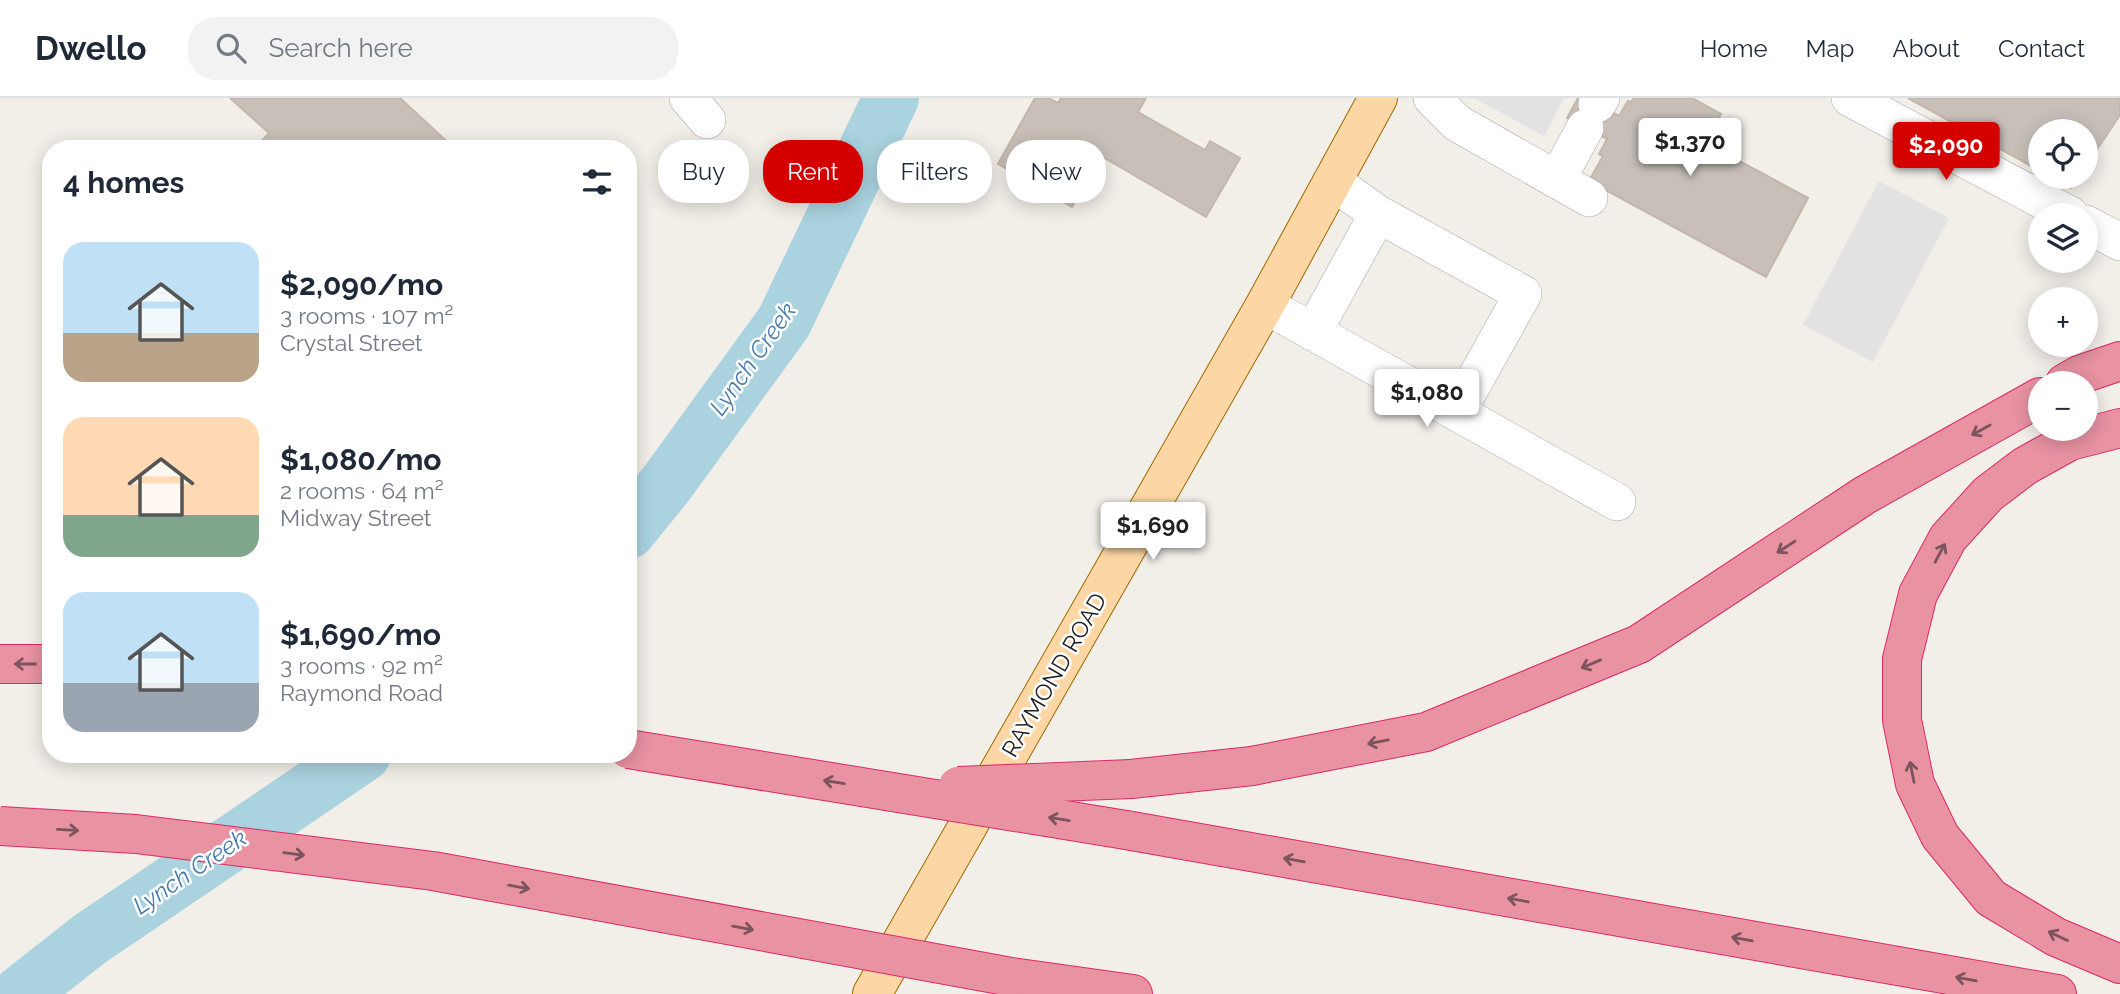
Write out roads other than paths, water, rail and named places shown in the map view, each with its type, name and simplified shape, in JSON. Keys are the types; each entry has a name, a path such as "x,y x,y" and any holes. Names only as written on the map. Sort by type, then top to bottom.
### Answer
{"highway":[{"path":"2082,371 2120,341"},
{"path":"2093,371 2120,361"},
{"path":"877,789 1131,779 1252,766 1426,732 1639,644 1865,495 2028,404"},
{"path":"2120,428 2070,441 2025,466 1988,494 1948,538 1918,594 1902,659 1902,720 1915,784 1940,836 1991,898 2056,937 2120,964"},
{"path":"0,664 42,664"},
{"path":"637,750 1126,830 2057,994"},
{"path":"0,826 136,834 433,871 1011,977 1133,994"},
{"path":"1011,977 1061,994"}],"main road":[{"name":"RAYMOND ROAD","path":"872,994 1265,305 1378,98"}],"street":[{"path":"1432,98 1457,124 1589,198"},
{"path":"1850,98 2047,203"},
{"path":"1557,180 1594,110"},
{"path":"1332,181 1378,214 1522,294 1457,412"},
{"path":"1313,332 1378,214"},
{"path":"2098,230 2120,242"},
{"path":"1265,305 1617,502"}],"waterway":[{"name":"Lynch Creek","path":"637,520 784,322 891,98"},
{"name":"Lynch Creek","path":"20,994 90,939 350,763"}]}
